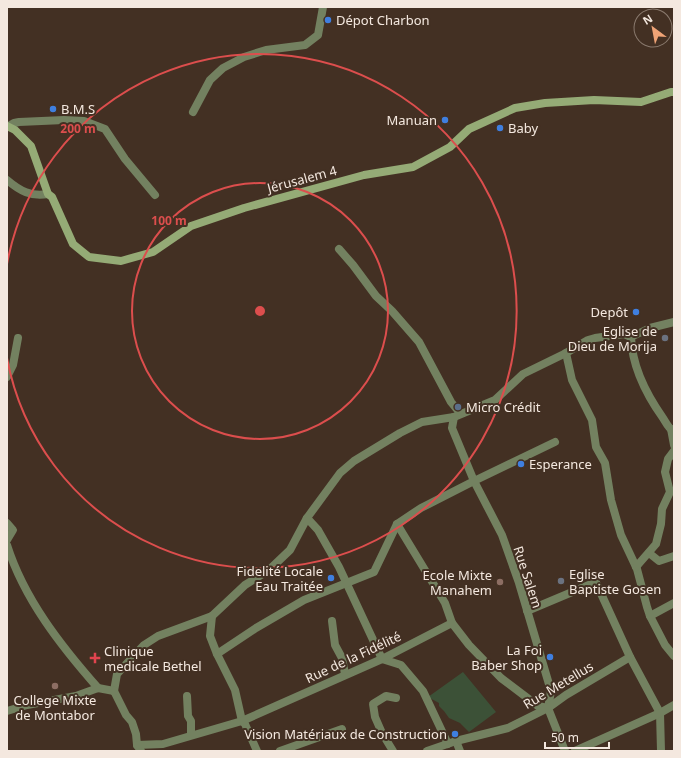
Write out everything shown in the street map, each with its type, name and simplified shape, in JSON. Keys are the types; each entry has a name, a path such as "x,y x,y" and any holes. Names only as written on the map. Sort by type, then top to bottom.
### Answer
{"street":[{"path":"193,112 210,80 223,68 244,56 266,50 306,45 318,35 323,7"},
{"name":"Jérusalem 4","path":"8,126 15,130 31,146 48,194 52,197 73,244 89,257 121,261 153,252 191,226 244,208 364,175 413,167 450,147 469,129 515,108 545,103 594,100 641,102 674,92"},
{"path":"8,126 19,122 64,120 84,121 105,129 125,158 155,195"},
{"path":"7,180 18,189 31,195 40,196 48,194"},
{"path":"338,249 353,265 376,296 392,311 419,342 457,415"},
{"path":"139,748 132,722 126,715 114,691 117,674 144,645 158,636 212,616 245,585 269,570 290,550 307,518 340,473 354,461 400,433 422,422 457,415 495,400 523,374 566,353 588,340 624,334 631,337 650,328 674,322"},
{"path":"631,337 631,352 642,382 658,411 672,431 674,445"},
{"path":"7,377 12,366 18,338"},
{"path":"566,353 572,380 592,420 596,447 605,463 611,500 621,535 636,567 650,616 665,645 674,656"},
{"name":"Rue Salem","path":"457,415 452,428 474,480 502,535 527,611 550,691 548,708 566,751"},
{"path":"217,654 256,628 304,600 374,572 397,524 421,508 474,480 555,442"},
{"path":"636,567 656,544 661,524 662,509 670,492 665,472 668,459 674,451"},
{"path":"307,518 318,530 348,583 382,659 400,665 423,691 452,742 460,751"},
{"path":"7,523 13,530 7,540"},
{"path":"397,524 445,603 452,623 469,645 501,678 538,706 548,708"},
{"path":"7,545 21,581 48,626 98,688"},
{"path":"649,553 659,561 674,556"},
{"path":"527,611 594,579 630,657 660,713 661,751"},
{"path":"650,616 674,603"},
{"path":"212,616 210,636 217,654 235,690 242,721 245,724 257,751"},
{"path":"332,621 335,645 342,658 345,674"},
{"name":"Rue de la Fidélité","path":"139,748 163,744 242,721 345,674 382,659 452,623"},
{"name":"Rue Metellus","path":"427,751 452,742 508,728 548,708 566,695 630,657"},
{"path":"7,711 27,705 76,696 98,688 114,691"},
{"path":"187,696 188,716 191,721 192,735"},
{"path":"393,751 382,733 375,717 373,704 386,696 396,698"},
{"path":"575,751 660,713 674,705"},
{"path":"280,751 342,729"}],"green space":[{"path":"463,672 496,712 469,732 460,723 449,718 439,706 439,703 428,697"}],"place":[{"name":"Dépot Charbon","path":"328,20"},
{"name":"B.M.S","path":"53,109"},
{"name":"Manuan","path":"445,120"},
{"name":"Baby","path":"500,128"},
{"name":"Depôt","path":"636,312"},
{"name":"Eglise de Dieu de Morija","path":"665,338"},
{"name":"Micro Crédit","path":"458,407"},
{"name":"Esperance","path":"521,464"},
{"name":"Fidelité Locale Eau Traitée","path":"331,578"},
{"name":"Eglise Baptiste Gosen","path":"561,581"},
{"name":"Ecole Mixte Manahem","path":"500,582"},
{"name":"La Foi Baber Shop","path":"550,657"},
{"name":"Clinique medicale Bethel","path":"95,658"},
{"name":"College Mixte de Montabor","path":"55,686"},
{"name":"Vision Matériaux de Construction","path":"455,734"}]}
